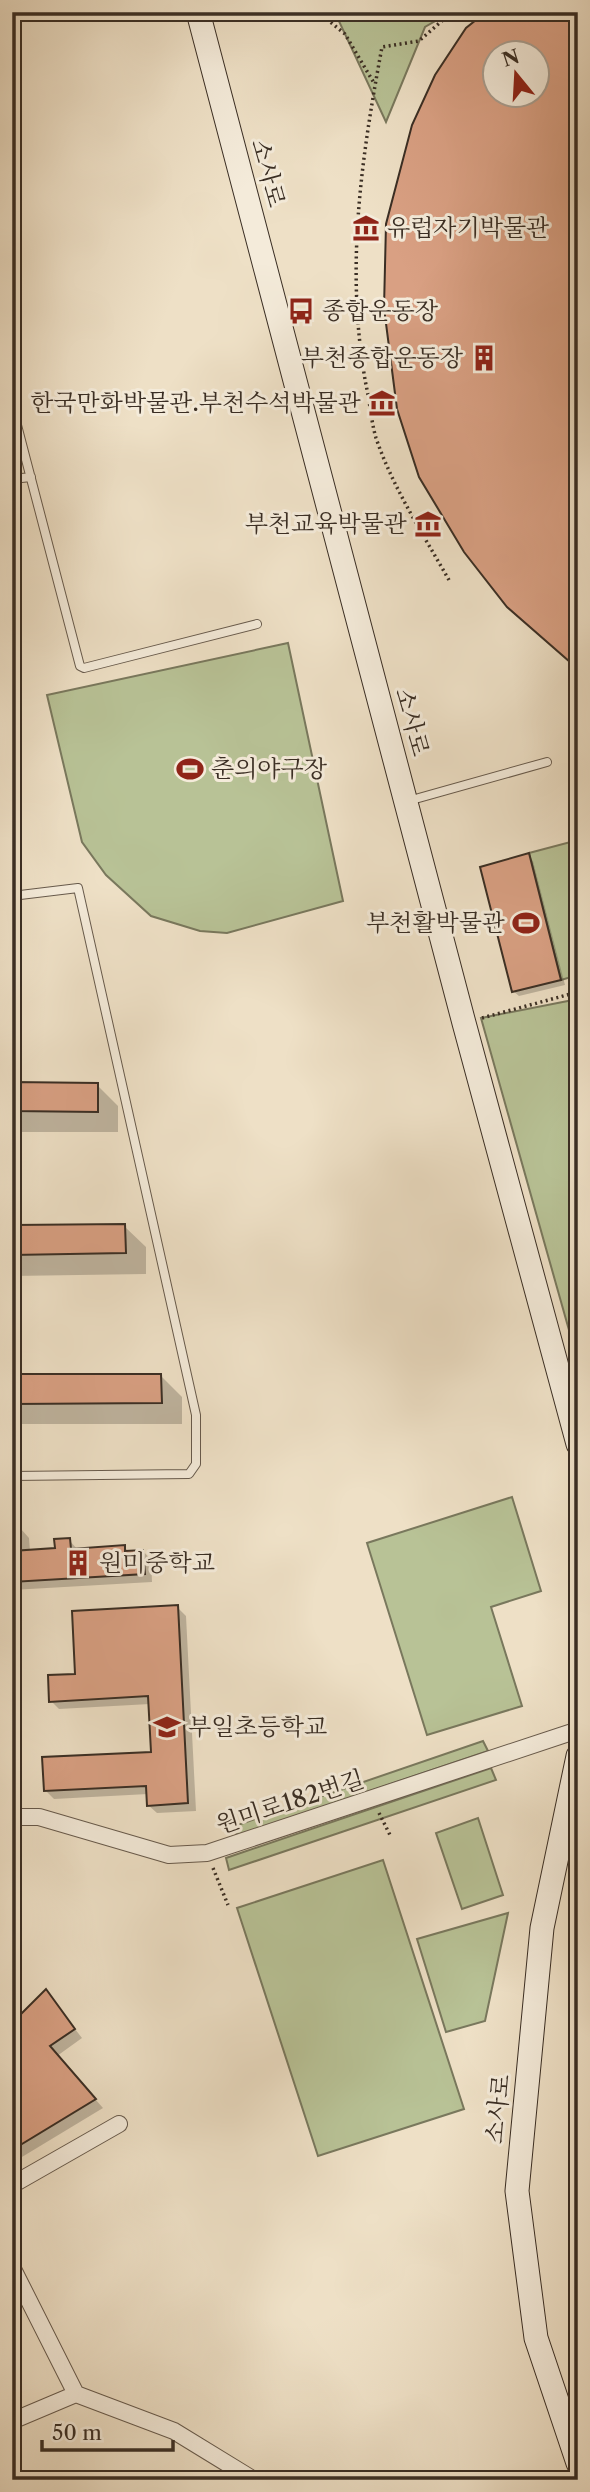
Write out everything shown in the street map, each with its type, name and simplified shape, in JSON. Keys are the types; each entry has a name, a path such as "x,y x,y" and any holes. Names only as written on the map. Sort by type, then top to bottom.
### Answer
{"street":[{"name":"소사로","path":"198,12 464,1023 578,1444"},
{"name":"원미로182번길","path":"12,1816 39,1817 169,1855 207,1853 578,1730"},
{"name":"소사로","path":"578,1756 542,1928 517,2191 536,2338 578,2463"},
{"path":"12,2185 119,2124"},
{"path":"12,2267 76,2394 174,2431 254,2480"},
{"path":"12,2421 76,2394"}],"lane":[{"path":"12,406 80,666 84,668 257,624"},
{"path":"12,479 31,477"},
{"path":"406,802 547,762"},
{"path":"12,896 78,888 196,1415 197,1464 189,1474 12,1476"}],"path":[{"path":"318,12 345,34 375,85"},
{"path":"449,580 401,494 376,436 359,347 354,251 362,159 382,47 419,41 453,12"},
{"path":"464,1023 578,992"},
{"path":"372,1799 390,1835"},
{"path":"207,1853 228,1905"}],"green space":[{"path":"331,12 451,12 425,27 386,122 338,19"},
{"name":"춘의야구장","path":"288,643 343,901 227,933 200,931 151,916 106,875 82,842 47,695"},
{"path":"578,840 578,975 561,980 529,853"},
{"path":"578,999 578,1362 481,1018"},
{"path":"512,1497 541,1591 491,1607 522,1706 427,1735 367,1543"},
{"path":"483,1741 488,1751 237,1836 235,1826"},
{"path":"491,1768 496,1780 229,1870 226,1858"},
{"path":"478,1818 503,1895 462,1909 436,1833"},
{"path":"383,1860 464,2109 318,2156 237,1908"},
{"path":"508,1913 485,2021 446,2032 417,1939"}],"building":[{"name":"부천종합운동장","path":"486,12 578,12 578,669 507,607 464,552 419,477 397,409 384,308 386,224 412,125 435,75 466,28"},
{"path":"529,853 561,980 512,992 480,867"},
{"path":"12,1082 98,1083 98,1112 12,1111"},
{"path":"125,1224 126,1253 12,1255 12,1225"},
{"path":"12,1374 161,1374 162,1403 12,1404"},
{"name":"원미중학교","path":"70,1538 71,1549 125,1545 125,1551 143,1550 145,1574 12,1582 12,1551 55,1548 54,1539"},
{"name":"부일초등학교","path":"178,1605 188,1803 147,1806 146,1786 44,1791 42,1757 151,1752 148,1696 49,1702 48,1675 75,1674 72,1611"},
{"path":"46,1989 75,2029 50,2046 96,2099 12,2150 12,2023"}],"place":[{"name":"유럽자기박물관","path":"366,228"},
{"name":"종합운동장","path":"301,311"},
{"name":"부천종합운동장","path":"484,358"},
{"name":"한국만화박물관.부천수석박물관","path":"382,403"},
{"name":"부천교육박물관","path":"428,524"},
{"name":"춘의야구장","path":"190,769"},
{"name":"부천활박물관","path":"526,923"},
{"name":"원미중학교","path":"78,1563"},
{"name":"부일초등학교","path":"167,1727"}]}
